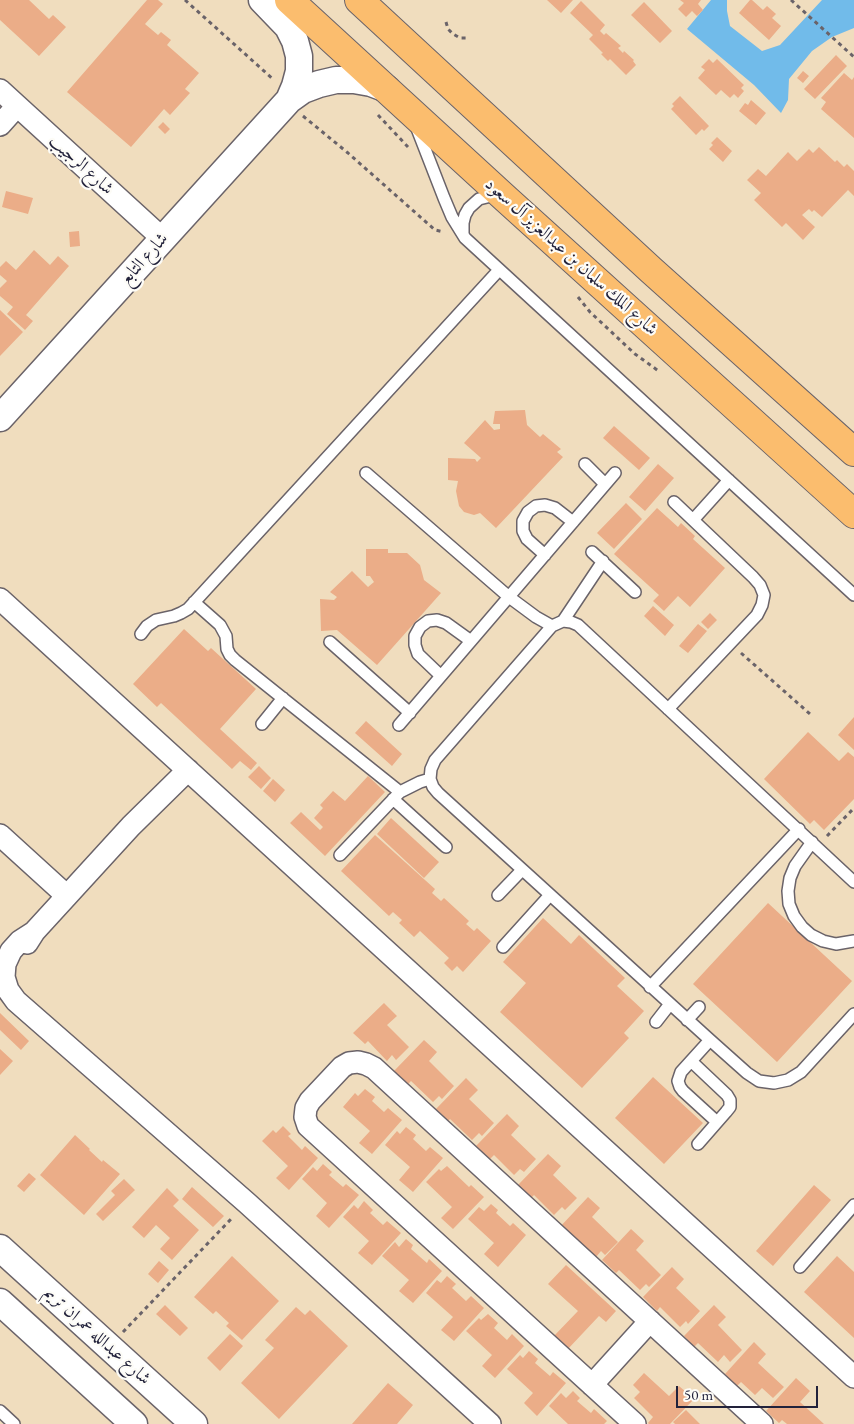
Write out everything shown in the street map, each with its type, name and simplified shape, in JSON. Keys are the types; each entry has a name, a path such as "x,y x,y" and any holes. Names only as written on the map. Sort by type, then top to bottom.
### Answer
{"main road":[{"name":"شارع الملك سلمان بن عبدالعزيز آل سعود","path":"290,0 381,101 409,110 854,514"},
{"path":"358,0 651,270 854,452"}],"street":[{"name":"شارع التابع","path":"0,418 271,120 282,91 296,86 299,56 295,40 288,27 262,0"},
{"name":"شارع التابع","path":"282,91 303,90 336,80 354,80 371,83 381,101"},
{"name":"شارع الرجيب","path":"0,90 163,239"},
{"path":"0,124 17,106"},
{"path":"0,599 854,1377"},
{"path":"182,764 148,796 131,826 67,896 34,932 11,951 5,964 4,977 8,990 16,1001 247,1203 490,1424"},
{"path":"0,836 67,896"},
{"path":"635,1424 308,1126 305,1117 306,1108 310,1101 342,1067 358,1062 374,1068 762,1424"},
{"name":"شارع عبدالله عمران تريم","path":"0,1248 194,1424"},
{"path":"0,1302 134,1424"},
{"path":"592,1385 650,1321"}],"lane":[{"path":"409,110 452,217 464,238 854,595"},
{"path":"464,238 462,230 468,208 479,199 485,197 504,198"},
{"path":"141,634 147,626 156,620 181,613 194,602 499,270"},
{"path":"585,464 605,484"},
{"path":"366,473 508,597 552,626"},
{"path":"399,725 615,473"},
{"path":"693,520 728,480"},
{"path":"668,709 757,614 762,606 764,595 760,584 674,502"},
{"path":"544,555 526,540 523,521 528,512 536,506 545,505 555,508 573,522"},
{"path":"592,552 635,592"},
{"path":"563,621 603,561"},
{"path":"194,602 224,630 226,649 230,655 283,698 396,796 446,847"},
{"path":"441,676 418,654 415,646 415,636 420,627 428,621 446,622 471,641"},
{"path":"853,878 578,625 571,622 563,621 552,626 435,760 431,769 430,779 438,793 650,987 747,1073 759,1081 774,1083 788,1080 801,1072 854,1014"},
{"path":"330,642 410,713"},
{"path":"262,724 283,698"},
{"path":"340,855 396,796 420,782 430,779"},
{"path":"650,987 798,829"},
{"path":"815,844 795,866 790,878 789,904 794,916 811,936 836,944 854,941"},
{"path":"498,895 522,870"},
{"path":"503,947 550,895"},
{"path":"656,1022 670,1004"},
{"path":"687,1020 699,1007"},
{"path":"710,1040 681,1072 678,1082 680,1087 717,1122"},
{"path":"691,1061 730,1100 730,1107 698,1144"},
{"path":"800,1266 854,1205"},
{"path":"0,1411 14,1424"}],"path":[{"path":"185,0 282,91"},
{"path":"791,0 854,57"},
{"path":"446,22 448,29 453,34 460,38 467,38"},
{"path":"381,101 409,149"},
{"path":"271,120 299,112 435,230 464,238"},
{"path":"574,292 590,312 629,348 665,375"},
{"path":"730,643 810,714"},
{"path":"815,844 854,808"},
{"path":"109,1347 247,1203"}],"water":[{"path":"711,0 727,0 730,26 762,51 780,45 822,0 854,0 854,28 832,37 812,51 789,79 788,100 781,113 754,85 687,29"}],"building":[{"path":"0,0 29,0 49,19 53,15 66,27 39,56 0,20"},
{"path":"147,0 158,0 163,4 145,24 158,35 161,32 171,40 167,45 199,73 185,89 190,93 170,115 164,109 131,147 67,92"},
{"path":"547,0 573,0 561,13"},
{"path":"680,0 701,0 698,4 703,10 697,16 692,11 686,17 678,9 684,3"},
{"path":"750,0 763,10 767,6 776,14 772,18 781,26 769,40 739,13"},
{"path":"581,1 605,25 600,31 604,35 606,33 621,46 618,48 623,53 624,51 634,60 636,65 626,75 610,59 608,61 601,54 603,53 589,39 593,35 570,13"},
{"path":"644,2 672,31 660,43 631,15"},
{"path":"836,55 847,66 815,99 804,89"},
{"path":"709,59 713,63 717,59 744,85 741,88 744,91 738,98 734,94 730,98 721,90 716,95 698,78 705,70 701,67"},
{"path":"803,71 809,76 803,83 797,78"},
{"path":"844,73 852,80 854,77 854,138 821,109 826,102 821,98"},
{"path":"680,96 709,126 704,131 702,129 696,135 671,109 674,106 672,104"},
{"path":"751,100 766,113 756,125 739,111 745,103 748,105"},
{"path":"163,122 170,129 165,134 158,127"},
{"path":"717,137 732,151 723,162 709,149 713,145 711,143"},
{"path":"819,147 835,162 837,160 844,167 847,164 854,171 854,196 848,190 822,217 814,210 812,212 809,209 802,215 815,227 803,240 786,223 782,227 754,200 761,193 747,180 758,169 766,176 788,152 797,161 809,149 813,153"},
{"path":"6,191 33,198 28,214 2,207"},
{"path":"79,231 80,246 70,247 69,232"},
{"path":"34,250 50,265 58,256 69,266 26,315 33,321 25,330 7,314 13,307 0,296 0,288 7,281 0,275 0,267 6,261 16,270"},
{"path":"0,310 23,332 0,356"},
{"path":"525,410 527,425 540,437 543,434 561,449 557,452 563,457 496,528 480,513 474,515 464,512 459,506 456,491 458,481 448,480 448,458 475,459 477,462 481,458 464,443 485,420 494,430 500,429 500,424 493,424 495,411"},
{"path":"614,426 650,458 639,470 603,438"},
{"path":"658,464 674,478 645,511 629,497"},
{"path":"626,503 642,519 614,549 597,533"},
{"path":"657,508 678,527 681,523 695,536 693,539 725,568 690,607 678,596 664,611 653,601 659,595 614,554"},
{"path":"366,549 388,549 388,553 407,553 420,565 424,580 441,593 377,665 337,630 321,631 320,599 334,600 337,597 330,592 352,571 368,587 374,582 370,576 366,576"},
{"path":"653,606 674,625 665,636 644,616"},
{"path":"710,613 717,620 708,629 701,622"},
{"path":"698,624 707,631 688,653 679,646"},
{"path":"184,629 208,651 211,648 256,689 220,729 257,763 251,770 240,761 232,769 161,703 157,707 133,684"},
{"path":"854,717 854,750 838,735"},
{"path":"366,721 402,754 392,766 355,733"},
{"path":"808,732 839,761 848,752 854,757 854,799 824,830 814,820 810,824 764,779"},
{"path":"259,766 271,778 261,789 248,777"},
{"path":"368,776 385,792 325,856 290,823 301,812 320,830 323,827 314,818 323,808 320,805 333,791 345,801"},
{"path":"273,779 285,790 275,802 263,791"},
{"path":"391,818 439,862 424,878 377,834"},
{"path":"375,835 435,889 432,893 441,901 444,898 469,921 466,924 474,931 477,928 491,941 463,972 457,966 452,971 444,963 449,958 420,931 414,937 399,923 402,920 393,912 389,916 341,871"},
{"path":"768,903 852,981 777,1062 693,984"},
{"path":"543,918 571,944 579,935 625,978 617,986 644,1011 624,1033 629,1038 582,1088 500,1012 526,983 503,962"},
{"path":"384,1003 397,1016 387,1025 409,1047 396,1060 392,1055 387,1061 368,1041 365,1044 353,1033"},
{"path":"0,1013 29,1041 21,1050 0,1030"},
{"path":"424,1040 437,1052 429,1061 454,1086 442,1099 439,1096 433,1102 411,1081 408,1084 394,1071"},
{"path":"0,1049 13,1061 0,1075"},
{"path":"653,1077 703,1123 664,1164 615,1118"},
{"path":"466,1078 478,1090 469,1099 494,1123 482,1136 479,1133 472,1140 450,1119 447,1122 435,1110"},
{"path":"365,1089 375,1097 372,1101 384,1112 388,1108 402,1120 372,1154 359,1143 370,1131 343,1107 355,1093 358,1096"},
{"path":"507,1114 519,1126 511,1135 536,1159 524,1172 520,1169 514,1175 494,1155 490,1159 476,1146"},
{"path":"283,1126 291,1134 288,1136 302,1150 305,1146 318,1158 289,1190 276,1178 288,1166 262,1141 273,1130 276,1133"},
{"path":"406,1127 416,1135 413,1139 426,1151 430,1147 443,1158 413,1192 399,1180 410,1167 385,1145 397,1131 400,1134"},
{"path":"75,1135 102,1162 103,1160 120,1174 84,1215 40,1175"},
{"path":"548,1154 561,1166 553,1175 577,1198 565,1210 562,1207 554,1215 534,1195 531,1198 518,1185"},
{"path":"323,1164 332,1172 329,1175 343,1187 346,1184 359,1195 329,1228 316,1216 327,1203 302,1179 313,1167 317,1171"},
{"path":"447,1166 469,1187 471,1185 484,1197 453,1229 441,1218 452,1207 426,1182 439,1169 441,1171"},
{"path":"29,1173 36,1179 24,1192 17,1186"},
{"path":"124,1179 135,1190 103,1221 96,1214 115,1195 111,1191"},
{"path":"814,1185 831,1200 773,1266 756,1251"},
{"path":"192,1187 224,1216 213,1227 182,1199"},
{"path":"167,1188 179,1200 173,1206 199,1230 172,1260 160,1249 170,1238 156,1225 144,1238 132,1227"},
{"path":"588,1197 600,1208 592,1217 618,1242 605,1255 601,1251 596,1257 574,1237 571,1240 559,1228"},
{"path":"364,1201 373,1210 370,1213 383,1225 387,1221 401,1233 372,1265 358,1253 369,1241 343,1217 354,1205 358,1209"},
{"path":"491,1204 498,1210 496,1213 510,1226 513,1223 526,1235 498,1267 484,1254 494,1243 468,1219 479,1207 484,1211"},
{"path":"631,1229 644,1241 636,1250 661,1275 649,1287 646,1284 640,1290 619,1270 616,1273 602,1260"},
{"path":"406,1239 413,1245 411,1249 427,1263 429,1259 442,1271 413,1303 399,1291 409,1280 382,1256 395,1242 399,1247"},
{"path":"232,1256 279,1301 242,1340 226,1326 229,1323 216,1311 213,1314 194,1297"},
{"path":"837,1256 854,1272 854,1338 804,1292"},
{"path":"159,1261 169,1270 158,1283 148,1274"},
{"path":"566,1265 616,1311 606,1322 599,1316 567,1350 553,1337 578,1311 548,1284"},
{"path":"672,1267 684,1279 676,1288 700,1311 688,1324 686,1321 680,1327 660,1307 657,1311 643,1297"},
{"path":"447,1276 456,1284 452,1288 466,1301 471,1296 484,1308 454,1341 441,1330 453,1317 426,1293 437,1280 441,1283"},
{"path":"165,1305 188,1328 180,1336 156,1314"},
{"path":"714,1305 726,1317 718,1325 742,1350 730,1362 724,1355 718,1362 698,1343 694,1347 684,1336"},
{"path":"296,1307 305,1315 310,1310 348,1346 279,1419 241,1383 274,1348 265,1340"},
{"path":"488,1314 498,1323 494,1328 507,1340 512,1334 524,1346 495,1378 482,1366 492,1355 466,1331 479,1318 481,1320"},
{"path":"230,1334 243,1346 220,1371 207,1358"},
{"path":"754,1342 766,1354 758,1363 784,1387 773,1398 762,1388 755,1395 741,1382 737,1386 725,1374"},
{"path":"529,1351 538,1359 535,1363 550,1376 553,1372 566,1383 537,1416 524,1403 533,1393 507,1369 520,1355 523,1358"},
{"path":"644,1373 669,1396 679,1386 694,1399 670,1424 649,1424 653,1417 634,1398 640,1392 633,1385"},
{"path":"796,1378 810,1391 800,1402 824,1424 787,1424 782,1420 779,1423 766,1411"},
{"path":"388,1383 413,1405 397,1424 352,1424"},
{"path":"573,1391 580,1398 577,1401 591,1413 594,1409 607,1421 604,1424 568,1424 549,1406 561,1393 566,1398"},
{"path":"686,1410 700,1424 675,1424 673,1422"}]}
